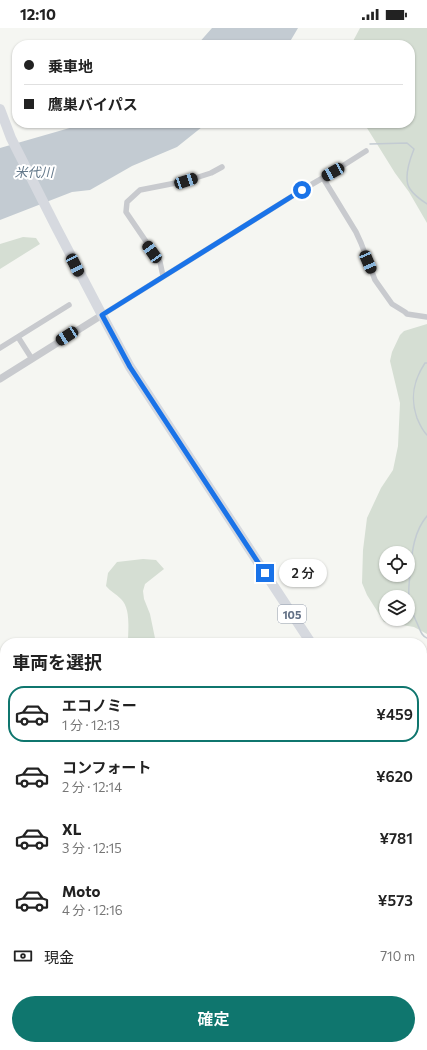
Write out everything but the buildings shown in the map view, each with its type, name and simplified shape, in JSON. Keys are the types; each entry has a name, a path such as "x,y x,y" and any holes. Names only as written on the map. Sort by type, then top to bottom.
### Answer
{"highway":[{"name":"105","path":"0,109 11,138 130,367 308,638"}],"street":[{"path":"0,379 163,276 366,151"},
{"path":"163,276 160,262 126,212 128,202 140,190 186,181 211,173 222,167"},
{"path":"323,178 356,232 375,280 392,304 407,314 427,317"},
{"path":"0,348 69,305"},
{"path":"18,337 32,359"}],"shaded area":[{"path":"360,28 427,28 427,223 409,192 395,173 367,128 415,128 415,40 354,40"},
{"path":"23,237 36,238 40,244 0,269 0,244"},
{"path":"427,324 427,634 414,627 408,626 415,626 415,590 379,590 379,614 367,595 362,583 363,550 367,518 381,488 393,470 398,446 400,403 390,361 392,352 400,335 404,331"},
{"path":"143,559 156,560 164,569 145,584 143,591 155,638 128,638 128,614 124,603 106,586 108,573 117,562"}],"water":[{"path":"212,28 298,28 291,40 201,40"},
{"name":"米代川","path":"70,128 201,128 177,147 132,166 90,190 72,192 0,220 0,148"}],"waterway":[{"path":"370,144 407,143 414,149 408,169 408,185 410,189 427,204"},
{"path":"427,363 425,363 415,383 413,397 417,418 422,429 427,435"},
{"path":"427,516 419,528 414,542 409,590 413,614 422,634 427,638"}],"route":[{"path":"265,573 130,367 102,315 302,190"}]}
